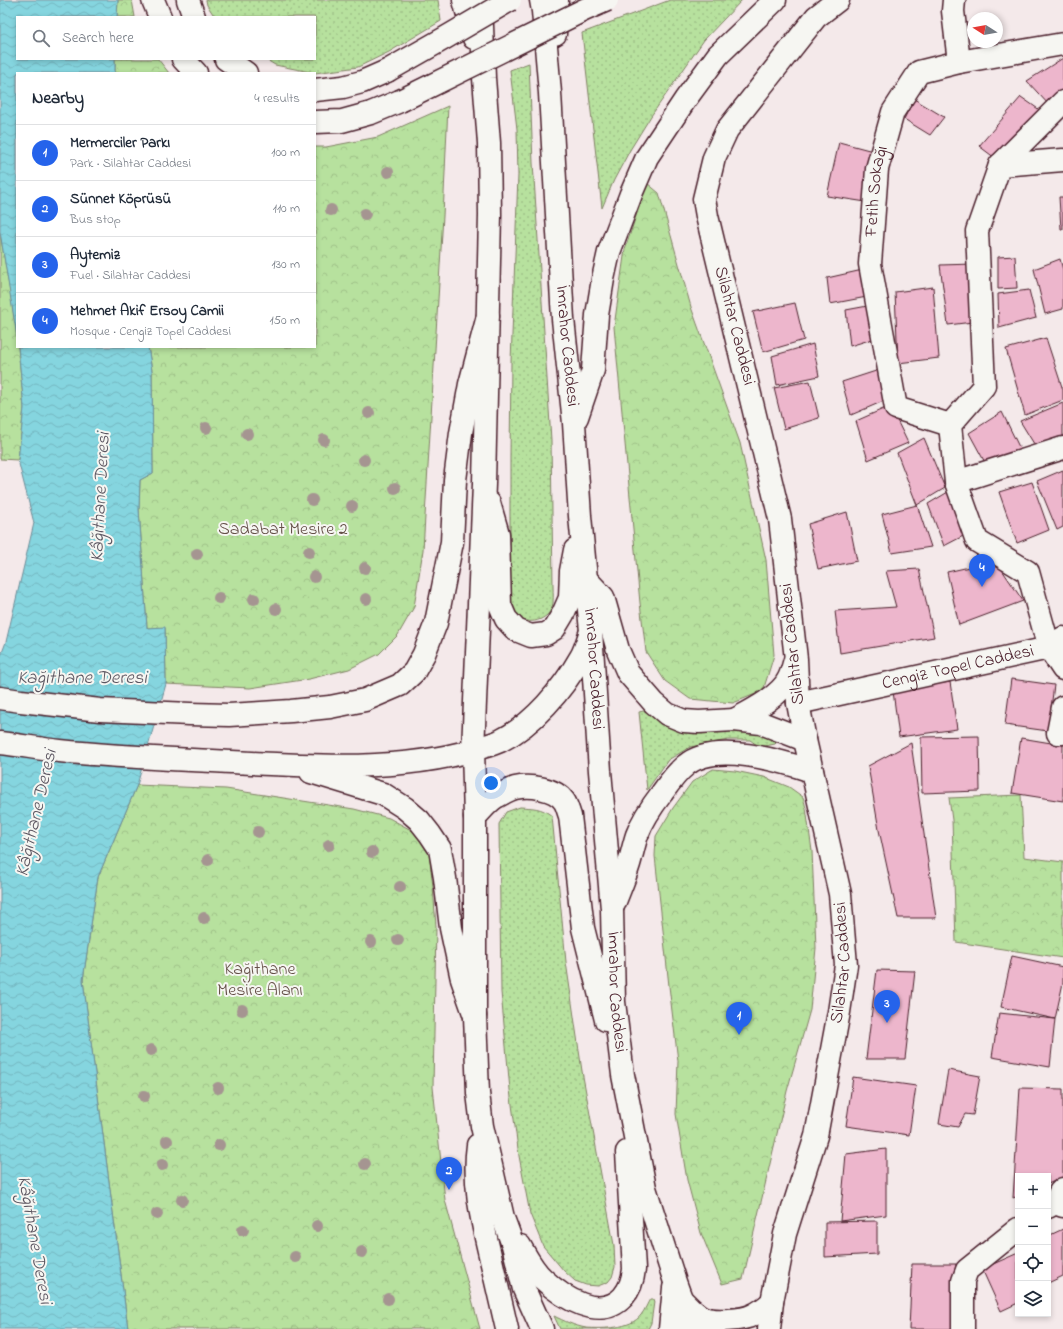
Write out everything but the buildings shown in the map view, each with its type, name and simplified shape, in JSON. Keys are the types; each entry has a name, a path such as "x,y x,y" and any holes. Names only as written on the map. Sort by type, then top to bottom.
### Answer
{"main road":[{"path":"153,0 160,16"},
{"path":"188,0 194,16"},
{"path":"464,0 484,78"},
{"path":"481,0 484,78 489,143 490,215 484,484 473,750 475,817 475,1016 478,1093 482,1126 503,1218 513,1245 524,1289 542,1329"},
{"path":"316,90 343,87 362,82 387,71 510,0"},
{"name":"İmrahor Caddesi","path":"541,0 550,93 563,319 574,423 580,516 591,631 600,771 612,909 614,1002 622,1075 646,1188 678,1290 692,1329"},
{"path":"550,93 557,0"},
{"path":"316,122 342,121 400,101 607,0"},
{"path":"574,423 593,370 597,315 609,252 647,157 685,100 718,55 775,0"},
{"name":"Silahtar Caddesi","path":"769,1329 772,1302 785,1234 816,1136 839,1012 846,965 840,894 798,703 796,659 780,519 707,216 704,198 714,158 726,130 816,17 838,0"},
{"path":"954,0 952,11 959,62"},
{"name":"Fetih Sokağı","path":"950,425 896,408 870,264 877,169 893,112 919,72 959,62 1063,44"},
{"path":"184,60 195,72"},
{"path":"227,60 245,72"},
{"path":"950,425 984,386 977,231 1000,165 1063,102"},
{"path":"1000,165 1063,160"},
{"path":"0,698 100,710 229,715 291,712 330,707 365,700 400,685 414,672 424,654 436,623 452,542 455,480 461,433 470,384 488,316"},
{"name":"Cengiz Topel Caddesi","path":"798,703 1056,643 1028,572 977,541 956,482 950,425"},
{"path":"956,482 1063,448"},
{"path":"484,484 498,534 500,605 506,619 516,630 531,636 546,634 554,628 563,614 570,598 571,571 580,516"},
{"path":"586,580 603,597 618,650 628,673 654,703 667,714 684,721 699,722 734,720 761,723 805,740"},
{"path":"0,743 60,751 285,765 385,764 428,760 458,755 500,741 530,720 547,704 569,676 581,656 591,631"},
{"path":"1056,643 1063,669"},
{"path":"734,720 763,704 777,693 789,679 796,659"},
{"path":"1063,707 1058,733 1063,734"},
{"path":"612,909 629,865 637,835 648,814 667,785 686,764 704,756 722,753 750,755 785,762 812,771"},
{"path":"285,765 383,794 405,808 423,825 440,849 451,928 460,972 475,1016"},
{"path":"475,817 494,798 516,788 533,787 545,789 557,794 564,801 570,816 583,928 622,1075 634,1269 633,1281 626,1294 618,1302 608,1307 597,1308 583,1305 565,1296 542,1278 532,1267 503,1218"},
{"path":"482,1126 477,1153 477,1184 482,1224 507,1329"},
{"path":"963,1329 963,1281 966,1270 1015,1231"},
{"path":"678,1290 692,1310 704,1318 718,1321 752,1316 772,1302"},
{"path":"670,1329 678,1290"}],"green space":[{"path":"118,0 132,0 135,16 117,16"},
{"path":"206,0 438,0 441,21 389,52 358,67 316,73 275,65 267,60 316,60 316,16 214,16 207,5"},
{"path":"670,0 742,0 704,40 651,116 614,180 602,208 582,33"},
{"path":"115,60 159,60 168,72 115,72"},
{"path":"529,63 533,163 551,440 553,597 552,608 549,613 545,617 535,621 524,620 515,613 512,607 510,595 511,362 518,175 517,129 510,70"},
{"name":"Sadabat Mesire 2","path":"448,106 423,550 414,607 398,635 379,654 349,669 309,679 250,688 166,684 165,628 147,628 139,509 140,480 153,473 152,371 148,348 316,348 316,147 326,147 378,137"},
{"path":"647,183 659,193 691,307 740,443 766,560 774,655 763,691 733,703 690,699 665,681 646,652 614,327 625,249"},
{"path":"0,232 16,328 16,348 18,348 24,408 18,460 0,459"},
{"path":"648,710 723,730 751,732 777,737 778,741 775,744 765,746 757,745 750,740 728,740 690,747 668,760 647,790 639,712"},
{"path":"713,769 735,771 764,777 789,787 803,797 812,851 816,948 810,1010 787,1091 743,1279 722,1284 701,1233 687,1180 676,1114 678,1061 655,856 656,836 673,808 692,782"},
{"name":"Kağıthane Mesire Alanı","path":"137,785 226,789 354,809 389,818 413,831 429,852 436,926 433,1087 445,1200 480,1329 128,1329 83,980 98,877"},
{"path":"1021,795 1024,857 1063,862 1063,958 956,942 952,820 949,798"},
{"path":"520,807 540,809 552,816 566,962 582,1071 614,1245 615,1267 612,1277 608,1282 598,1286 586,1285 575,1281 564,1271 543,1246 530,1214 519,1156 510,1090 501,992 499,824 506,812"},
{"path":"650,1299 653,1299 654,1302 651,1323 648,1329 560,1329 554,1316 586,1328 623,1326 636,1320"}],"water":[{"path":"0,0 118,0 117,16 16,16 16,60 115,60 115,72 16,72 16,331 0,232"},
{"name":"Kağıthane Deresi","path":"18,348 148,348 152,371 153,473 140,480 139,509 147,628 165,627 166,684 137,785 98,877 83,980 128,1329 0,1329 0,658 6,642 34,523 18,460 24,408"}],"place":[{"name":"Mehmet Akif Ersoy Camii","path":"982,587"},
{"name":"Aytemiz","path":"887,1023"},
{"name":"Mermerciler Parkı","path":"739,1035"},
{"name":"Sünnet Köprüsü","path":"449,1190"}],"water label":[{"name":"Kâğıthane Deresi","path":"101,497"},
{"name":"Kâğıthane Deresi","path":"37,813"},
{"name":"Kâğıthane Deresi","path":"34,1240"}]}
